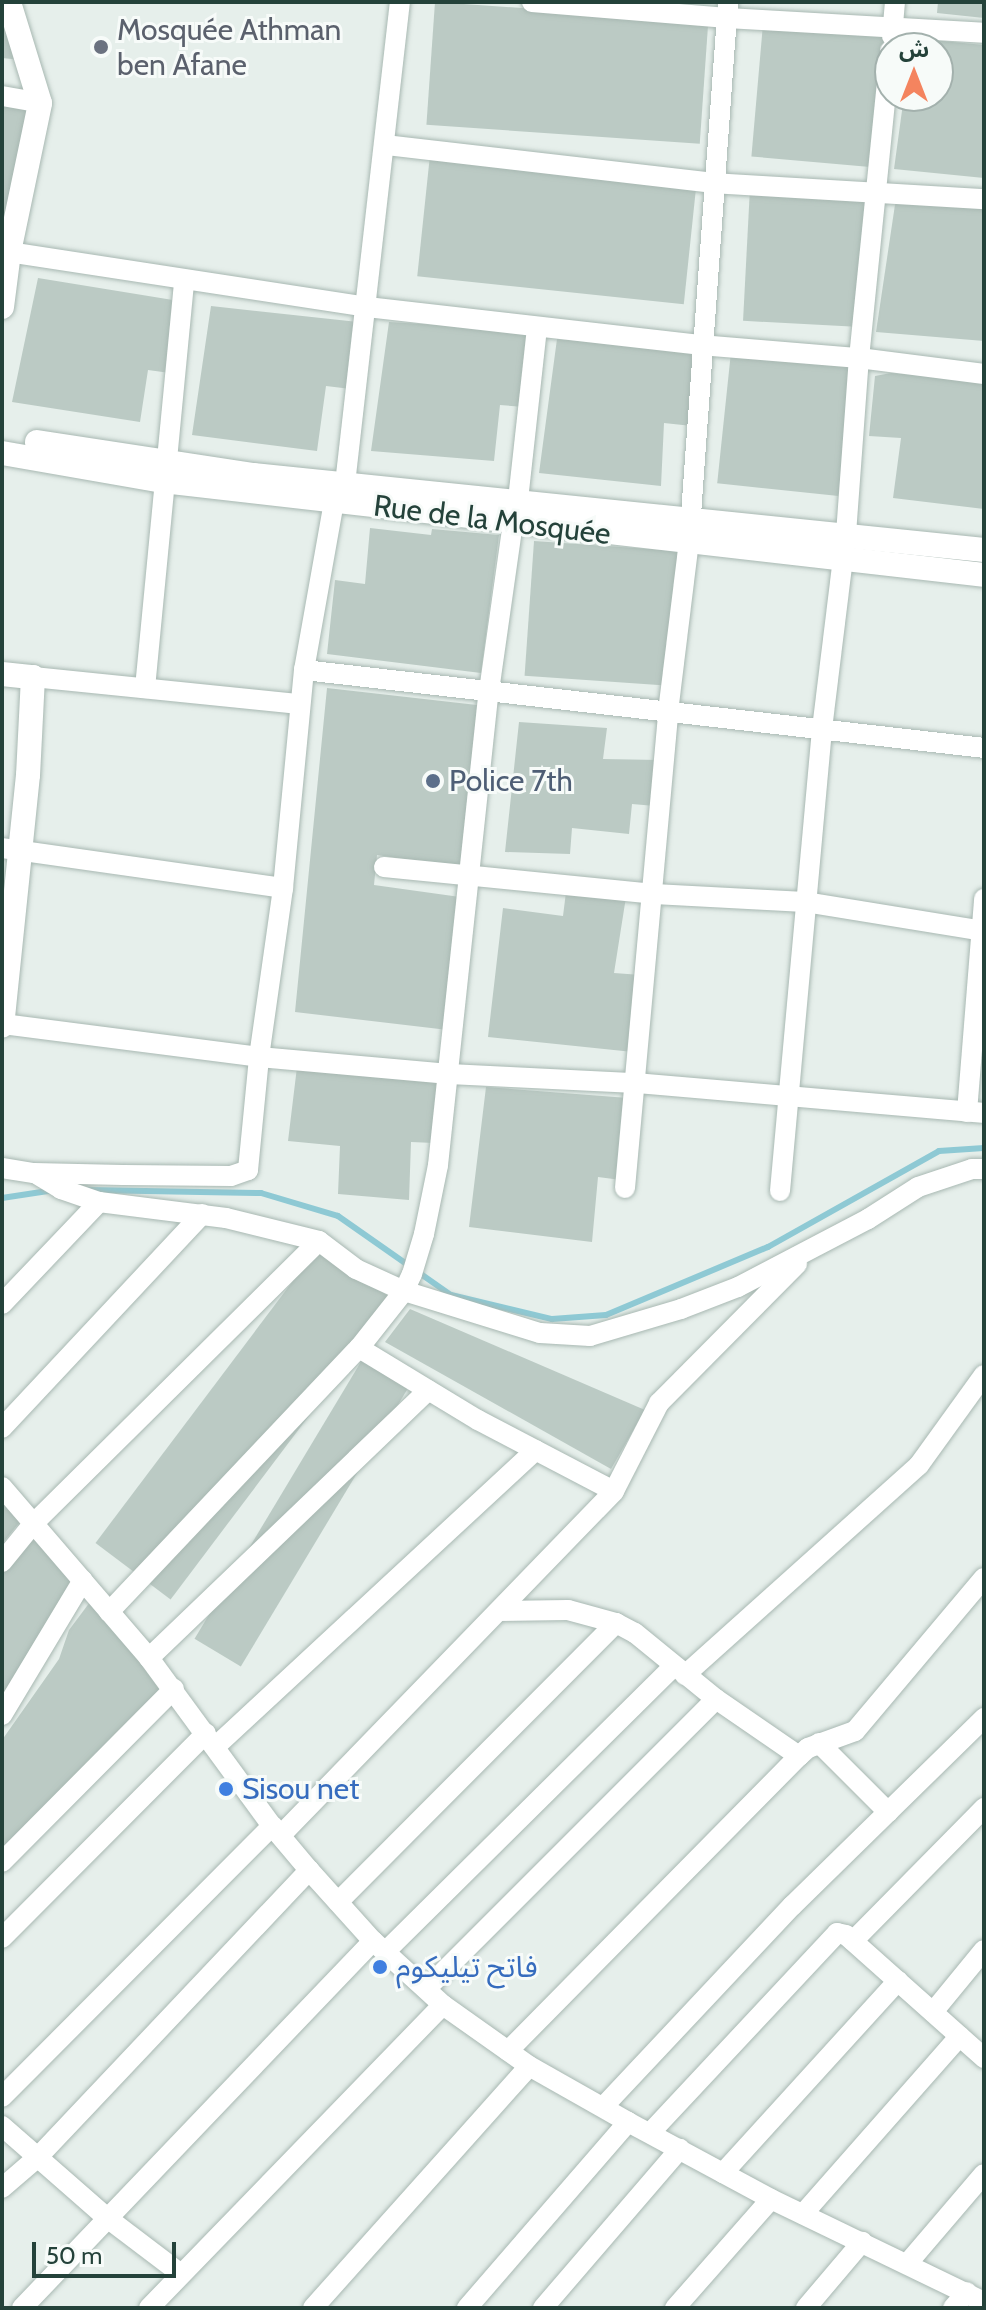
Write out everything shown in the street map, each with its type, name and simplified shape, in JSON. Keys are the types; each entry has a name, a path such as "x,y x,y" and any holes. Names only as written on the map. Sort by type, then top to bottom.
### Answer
{"main road":[{"path":"2,307 5,252 40,103 9,2"},
{"path":"2,436 164,472"},
{"name":"Rue de la Mosquée","path":"2,453 690,531 843,560 984,575"},
{"path":"690,531 846,534 984,550"},
{"path":"2,674 33,677 28,775 10,849 2,1025"}],"street":[{"path":"2,1168 34,1173 231,1176 248,1170 259,1057 283,888 304,670 340,493 367,307 400,2"},
{"path":"532,2 728,10 984,33"},
{"path":"892,32 895,2"},
{"path":"625,1188 654,894 668,712 690,531 700,345 728,10"},
{"path":"2,96 40,103"},
{"path":"780,1191 805,902 846,534 859,358 884,112"},
{"path":"386,145 713,183 984,199"},
{"path":"5,252 367,307 700,345 859,358 984,374"},
{"path":"145,688 184,281"},
{"path":"109,1612 359,1348 404,1291 424,1234 438,1165 489,691 537,327"},
{"path":"304,670 984,748"},
{"path":"33,677 300,704"},
{"path":"10,849 283,888"},
{"path":"384,867 654,894 805,902 982,930"},
{"path":"2,1025 259,1057 449,1074 789,1094 976,1113 984,899"},
{"path":"34,1173 61,1189 99,1202 202,1214 319,1241 356,1269 404,1291 540,1333 590,1336 738,1287 810,1251 918,1187 972,1169 984,1169"},
{"path":"2,1304 99,1202"},
{"path":"2,1428 202,1214"},
{"path":"2,1562 33,1524 319,1241"},
{"path":"2,2097 499,1611 614,1491 659,1403 810,1251"},
{"path":"359,1348 428,1390 614,1491"},
{"path":"22,2308 106,2217 379,1946 680,1670 919,1465 984,1375"},
{"path":"149,1658 428,1390"},
{"path":"2,1938 210,1740 536,1450"},
{"path":"2,1487 174,1689 309,1870 379,1946 443,2005 529,2066 628,2122 771,2199 976,2297"},
{"path":"508,2051 799,1756 819,1743 847,1737 855,1731 984,1578"},
{"path":"2,1715 83,1580"},
{"path":"499,1611 568,1610 616,1623 716,1699 799,1756"},
{"path":"338,1902 616,1623"},
{"path":"2,1862 174,1689"},
{"path":"426,1989 716,1699"},
{"path":"603,2107 792,1906 984,1718"},
{"path":"819,1743 888,1812"},
{"path":"853,1941 984,1808"},
{"path":"2,2188 38,2157 309,1870"},
{"path":"650,2133 834,1935 846,1935 984,2058"},
{"path":"933,2012 984,1950"},
{"path":"723,2173 898,1981"},
{"path":"149,2308 443,2005"},
{"path":"803,2214 960,2036"},
{"path":"313,2308 529,2066"},
{"path":"467,2308 628,2122"},
{"path":"2,2126 106,2217 181,2274"},
{"path":"543,2308 680,2149"},
{"path":"907,2264 984,2174"},
{"path":"675,2308 771,2199"},
{"path":"806,2308 862,2242"},
{"path":"953,2308 976,2297"}],"building":[{"path":"2,2 22,60 2,58"},
{"path":"435,2 708,21 700,144 426,125"},
{"path":"938,2 984,2 984,18 937,13"},
{"path":"763,24 874,34 874,112 881,112 876,167 751,156"},
{"path":"954,42 984,45 984,178 894,169 902,112 954,112"},
{"path":"2,99 35,105 9,227 2,225"},
{"path":"430,155 697,183 684,304 417,276"},
{"path":"750,188 872,194 865,327 743,321"},
{"path":"896,198 984,205 984,341 876,332"},
{"path":"38,278 179,301 170,373 148,370 140,422 12,402"},
{"path":"211,306 358,322 351,389 326,386 317,451 192,435"},
{"path":"389,322 506,329 532,336 524,407 500,405 494,461 371,451"},
{"path":"557,339 695,350 692,426 664,423 661,486 539,473"},
{"path":"731,352 852,365 839,496 717,483"},
{"path":"891,373 984,381 984,509 893,498 901,438 869,436 875,376"},
{"path":"370,528 431,535 432,529 499,535 481,673 327,654 335,580 365,584"},
{"path":"534,541 679,551 669,686 525,676"},
{"path":"327,688 477,705 464,868 377,855 374,885 460,897 448,1030 295,1012"},
{"path":"519,722 607,728 603,759 659,760 655,806 632,804 629,834 572,828 570,854 505,852"},
{"path":"566,892 626,897 614,973 641,975 633,1052 488,1037 503,908 563,916"},
{"path":"297,1067 439,1081 434,1143 411,1142 409,1200 338,1194 340,1146 288,1141"},
{"path":"486,1087 628,1098 621,1180 598,1177 592,1242 469,1227"},
{"path":"320,1245 395,1302 171,1599 96,1543"},
{"path":"410,1309 645,1410 611,1469 385,1342"},
{"path":"365,1355 411,1383 241,1667 195,1639"},
{"path":"2,1496 23,1518 2,1544"},
{"path":"36,1532 74,1575 2,1700 2,1572"},
{"path":"93,1598 168,1690 2,1848 2,1740 59,1659 69,1630"}],"waterway":[{"path":"89,1190 261,1193 338,1216 451,1295 552,1319 606,1315 768,1247 939,1151 984,1148"},
{"path":"2,1198 54,1190"}],"place":[{"name":"Mosquée Athman ben Afane","path":"101,47"},
{"name":"Police 7th","path":"433,781"},
{"name":"Sisou net","path":"226,1789"},
{"name":"فاتح تيليكوم","path":"380,1967"}]}
